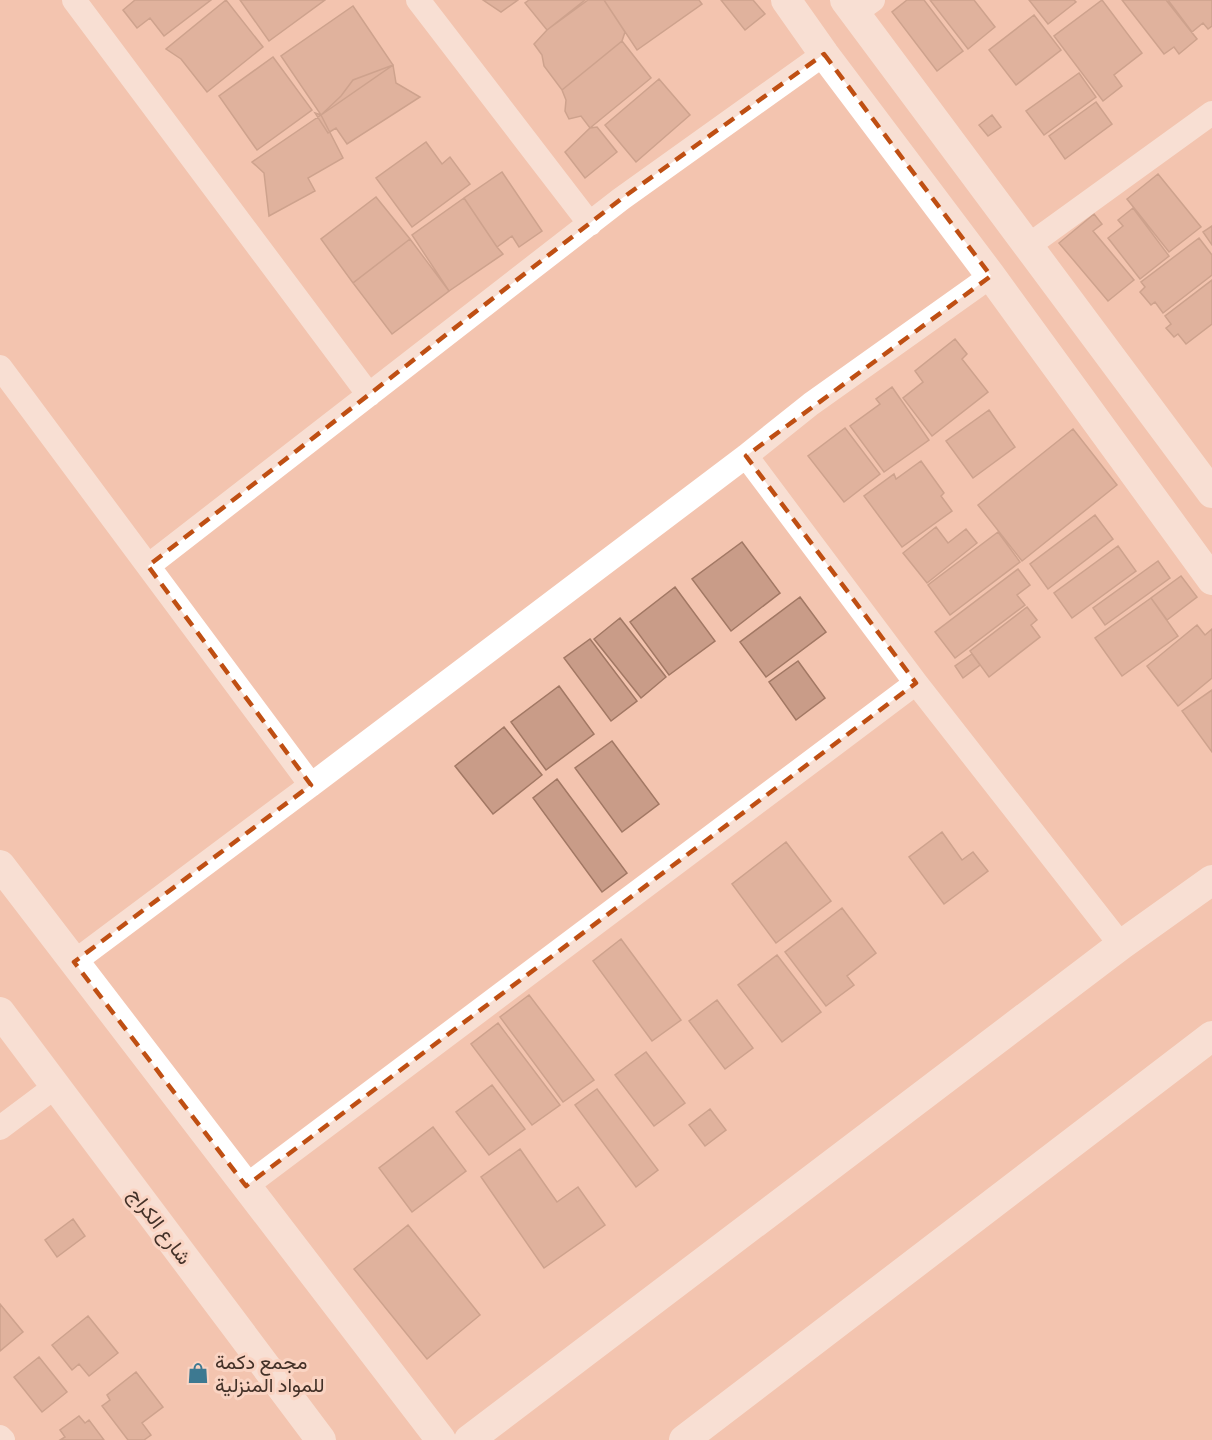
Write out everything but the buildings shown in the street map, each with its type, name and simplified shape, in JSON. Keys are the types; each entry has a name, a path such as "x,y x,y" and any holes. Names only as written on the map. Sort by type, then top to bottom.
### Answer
{"street":[{"path":"74,0 369,395"},
{"path":"418,0 590,224"},
{"path":"786,0 991,276 1212,580"},
{"path":"858,4 1028,246 1212,493"},
{"path":"148,567 631,192 824,54"},
{"path":"1028,246 1212,113"},
{"path":"74,962 746,456 811,404 991,276"},
{"path":"0,367 311,785"},
{"path":"746,456 916,683 1121,945"},
{"path":"246,1186 916,683"},
{"path":"0,865 441,1440"},
{"path":"469,1440 1121,945 1212,880"},
{"name":"شارع الكراج","path":"0,1012 321,1440"},
{"path":"684,1440 1212,1035"},
{"path":"0,1128 56,1086"}],"highlighted area":[{"path":"824,54 991,276 746,456 916,683 246,1186 74,962 311,785 148,566 621,199"}],"place":[{"name":"مجمع دكمة للمواد المنزلية","path":"198,1373"}]}
